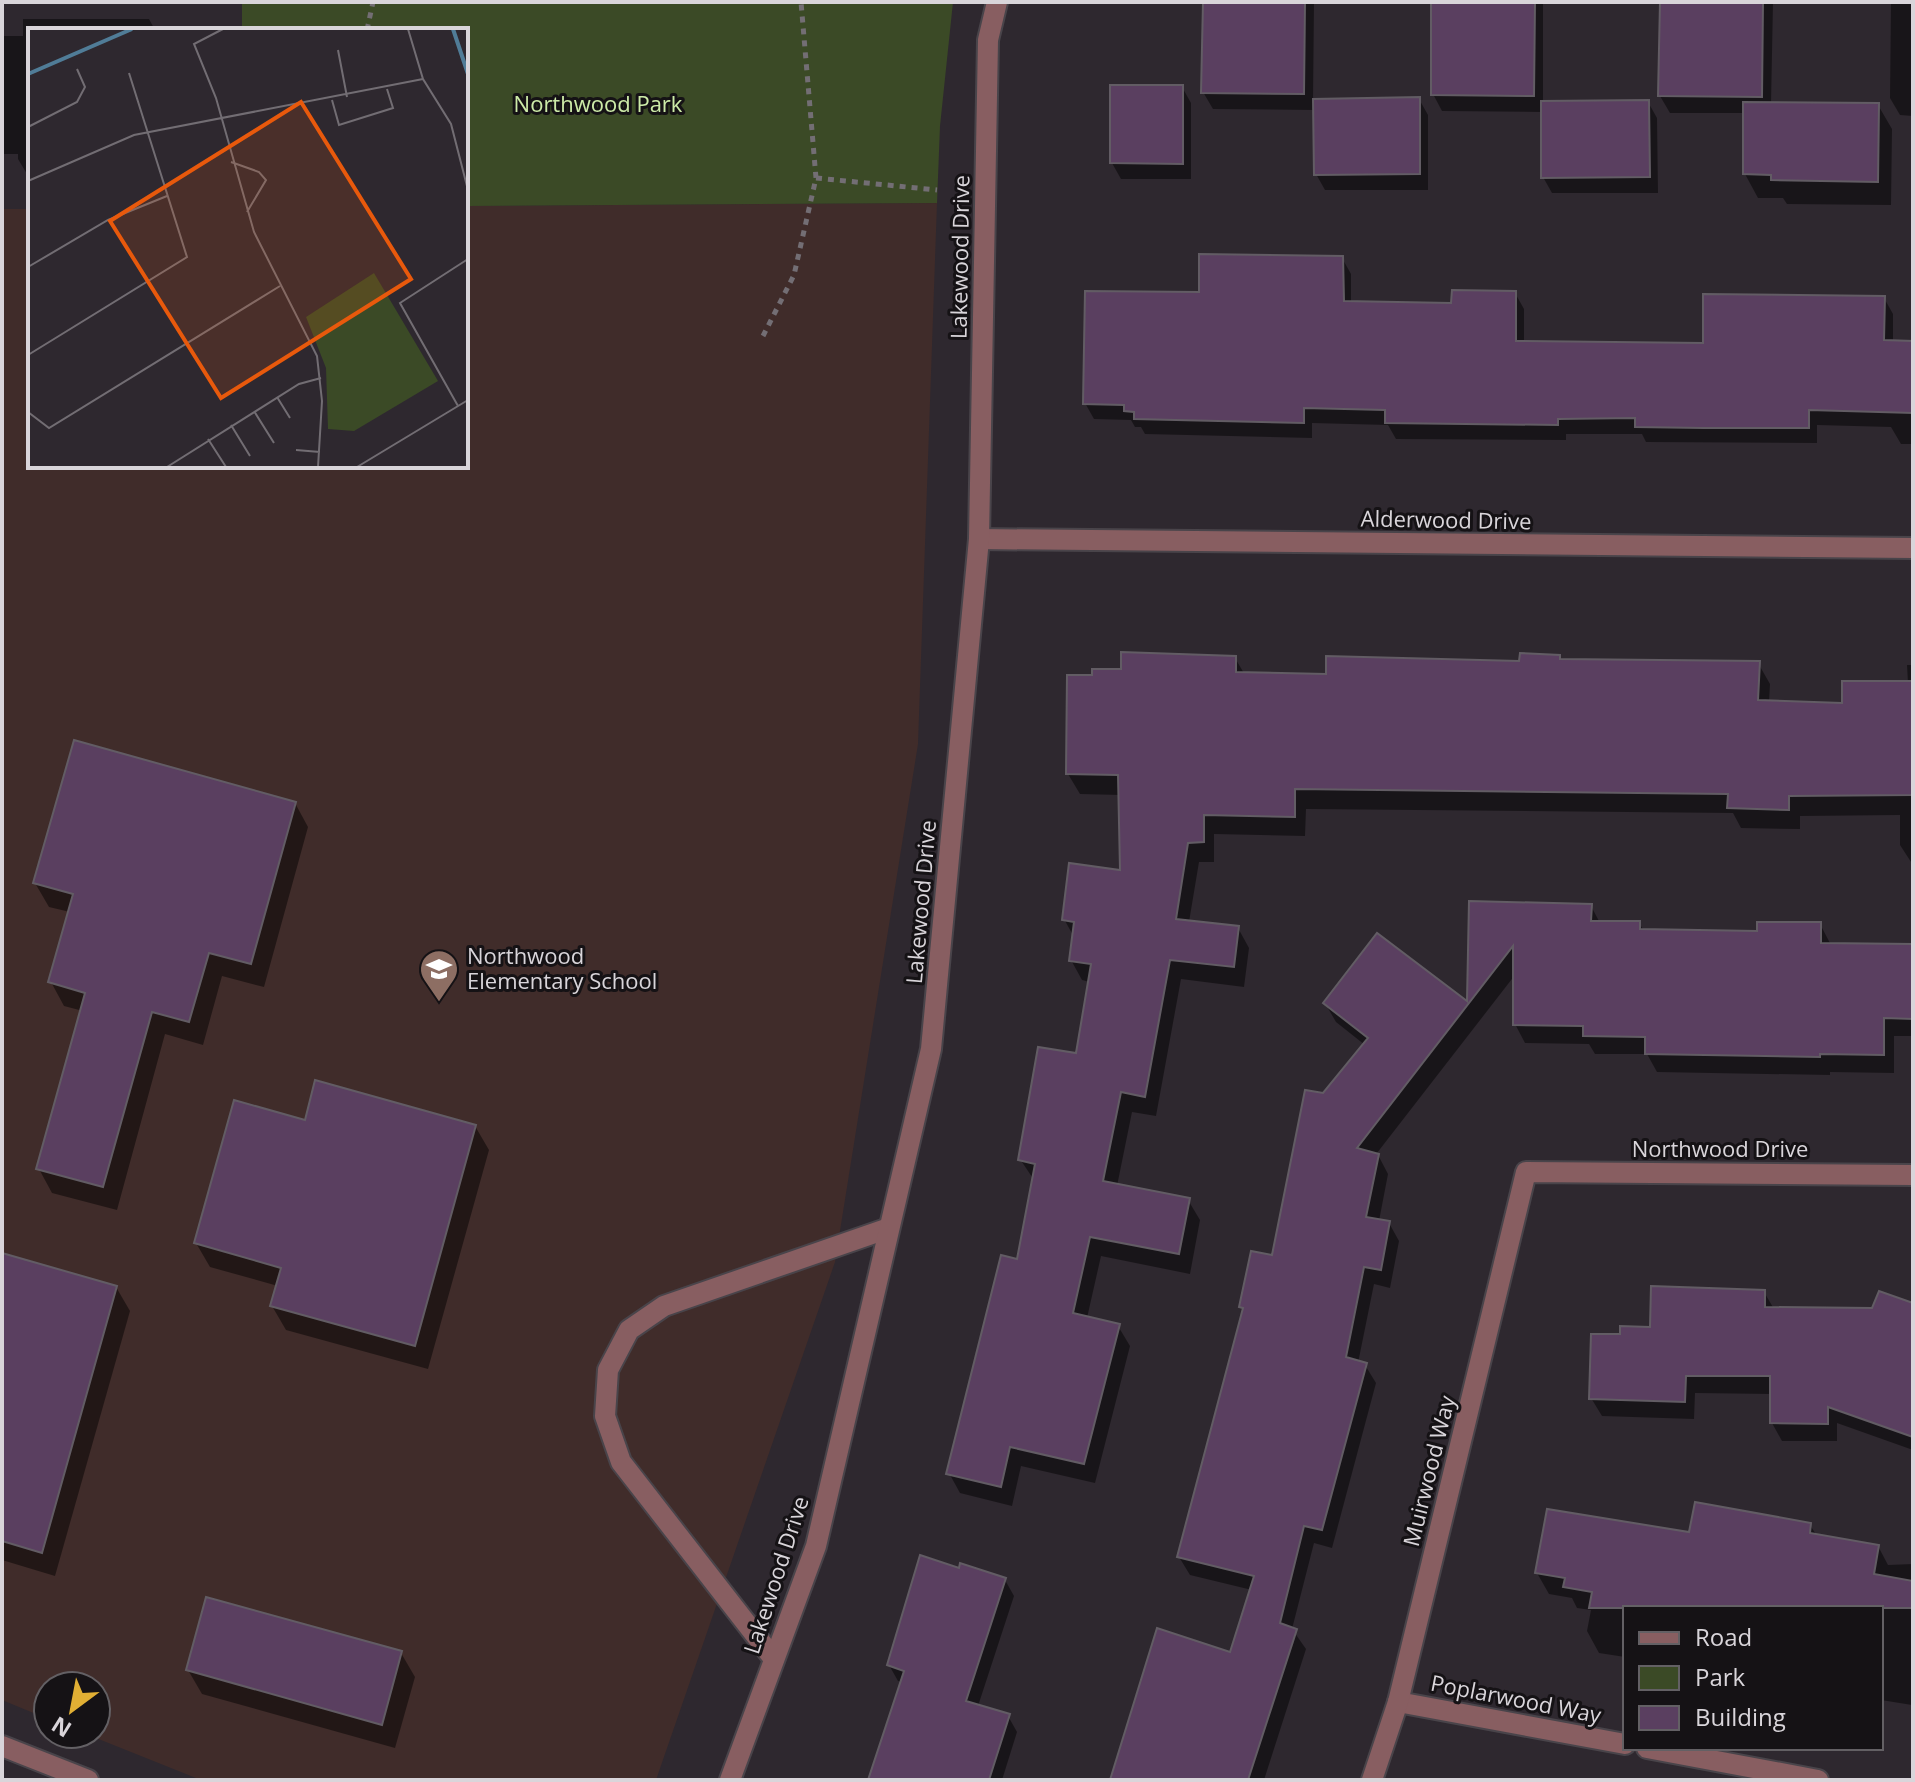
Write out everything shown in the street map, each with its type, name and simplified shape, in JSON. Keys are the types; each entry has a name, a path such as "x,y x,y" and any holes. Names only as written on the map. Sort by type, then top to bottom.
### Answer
{"street":[{"name":"Lakewood Drive","path":"730,1780 816,1546 931,1049 979,539 988,40 997,2"},
{"name":"Alderwood Drive","path":"979,539 1913,548"},
{"name":"Northwood Drive","path":"1526,1172 1913,1175"},
{"name":"Muirwood Way","path":"1372,1780 1398,1702 1526,1172"},
{"path":"774,1659 621,1462 605,1416 608,1370 629,1330 664,1306 889,1228"},
{"name":"Poplarwood Way","path":"1398,1702 1623,1744"},
{"path":"2,1746 88,1780"},
{"path":"1658,1750 1818,1780"}],"path":[{"path":"367,28 373,2"},
{"path":"763,336 794,275 816,178 801,2"},
{"path":"816,178 937,190"}],"shaded area":[{"name":"Northwood Elementary School","path":"937,203 918,744 835,1262 656,1780 201,1780 112,1744 112,1670 32,1670 32,1712 2,1700 2,209 28,209 28,468 468,468 468,206"}],"green space":[{"name":"Northwood Park","path":"242,2 953,2 940,126 937,203 468,206 468,28 242,28"}],"building":[{"path":"1203,2 1305,2 1304,94 1201,93"},
{"path":"1431,2 1535,2 1534,96 1431,95"},
{"path":"1660,2 1763,2 1762,97 1658,96"},
{"path":"1110,85 1183,85 1183,164 1110,163"},
{"path":"1420,97 1420,174 1314,175 1313,99"},
{"path":"1649,100 1650,177 1541,178 1541,101"},
{"path":"1743,102 1879,103 1878,182 1771,180 1771,175 1743,174"},
{"path":"1199,254 1343,256 1344,301 1451,303 1452,290 1516,291 1516,341 1703,343 1703,294 1885,296 1884,340 1913,341 1913,413 1809,410 1809,428 1703,428 1635,427 1635,418 1558,419 1558,425 1385,423 1385,410 1304,408 1304,423 1134,419 1134,412 1124,411 1124,405 1083,404 1085,291 1199,292"},
{"path":"1121,652 1236,656 1236,672 1326,674 1326,656 1519,661 1520,653 1560,655 1560,659 1760,661 1758,700 1842,703 1842,681 1913,681 1913,795 1789,796 1789,810 1727,808 1728,794 1295,789 1295,817 1204,815 1204,842 1188,843 1176,919 1239,926 1234,967 1170,960 1145,1097 1121,1092 1103,1181 1190,1198 1179,1254 1090,1237 1073,1313 1120,1324 1084,1464 1010,1447 1001,1487 946,1474 1001,1255 1017,1259 1035,1164 1018,1160 1038,1047 1076,1053 1091,964 1069,961 1074,922 1062,920 1069,863 1120,870 1118,775 1066,774 1067,675 1092,675 1092,669 1121,669"},
{"path":"74,740 296,802 251,964 209,953 189,1022 152,1012 103,1187 36,1169 85,993 48,982 73,894 33,883"},
{"path":"1469,901 1592,904 1591,921 1640,921 1640,929 1757,931 1757,922 1821,922 1821,943 1913,944 1913,1019 1884,1018 1884,1055 1645,1054 1645,1037 1583,1036 1583,1026 1513,1025 1513,946 1357,1148 1379,1154 1366,1217 1390,1221 1381,1270 1364,1267 1346,1357 1367,1363 1322,1530 1304,1526 1280,1623 1297,1629 1248,1780 1110,1780 1157,1628 1230,1652 1254,1576 1177,1557 1243,1308 1239,1307 1251,1251 1272,1255 1305,1090 1323,1093 1368,1038 1323,1003 1377,933 1467,1001"},
{"path":"315,1080 476,1125 415,1346 270,1306 281,1268 194,1243 234,1100 305,1120"},
{"path":"2,1253 117,1286 42,1553 2,1541"},
{"path":"1651,1286 1765,1290 1765,1307 1872,1308 1879,1291 1913,1303 1913,1437 1828,1407 1828,1424 1770,1423 1770,1376 1686,1376 1685,1402 1589,1399 1591,1334 1620,1334 1620,1326 1650,1327"},
{"path":"1695,1502 1811,1523 1810,1533 1879,1545 1874,1574 1913,1581 1913,1608 1589,1608 1592,1592 1563,1587 1565,1578 1535,1573 1547,1509 1689,1532"},
{"path":"920,1555 959,1568 960,1563 1006,1578 966,1701 1010,1714 989,1780 868,1780 904,1671 887,1665"},
{"path":"206,1597 402,1651 382,1725 186,1670"}],"place":[{"name":"Northwood Elementary School","path":"439,1003"}]}
